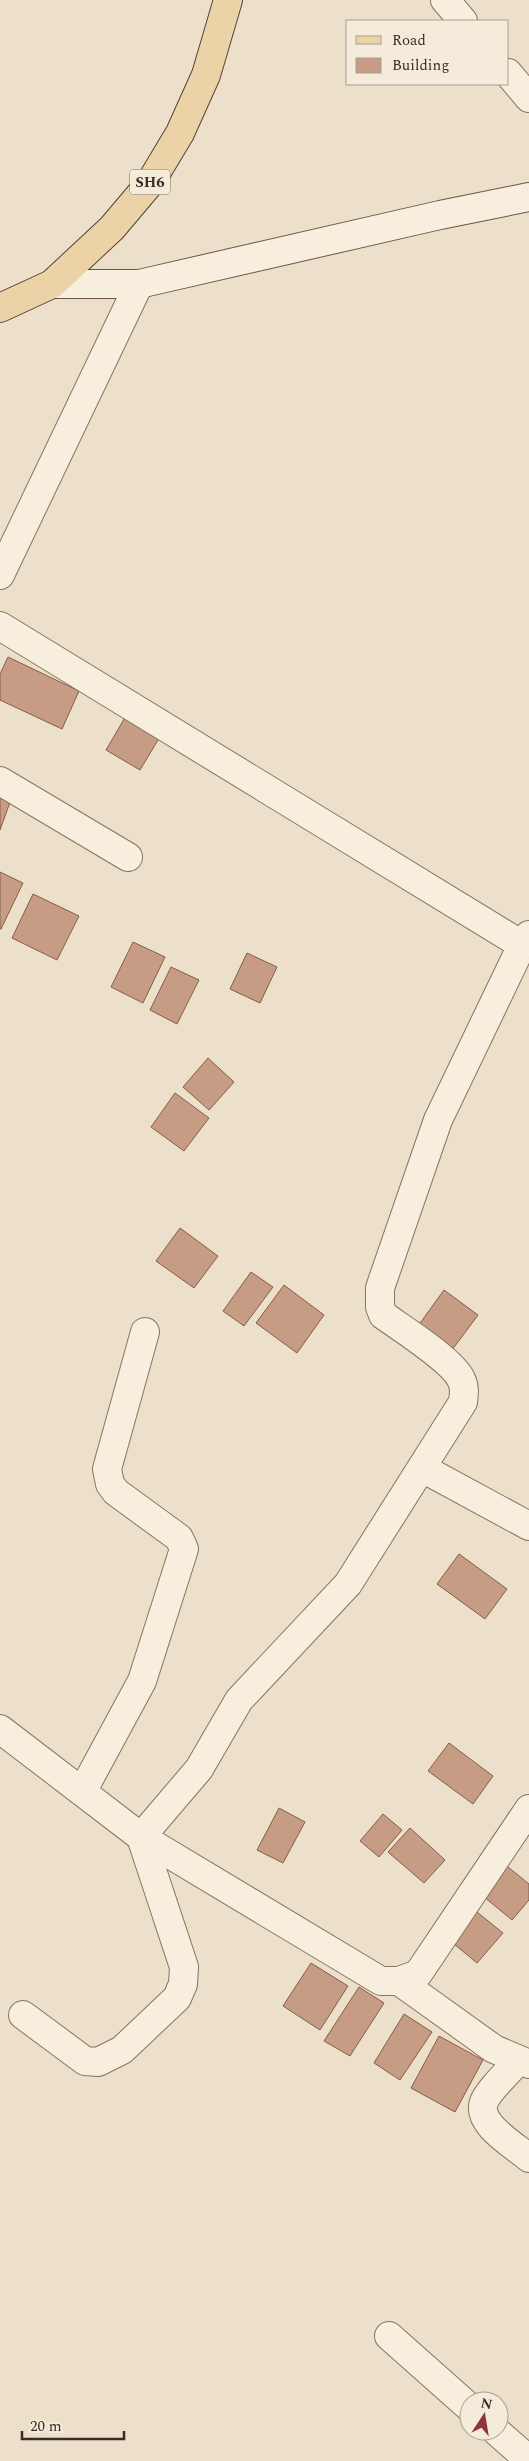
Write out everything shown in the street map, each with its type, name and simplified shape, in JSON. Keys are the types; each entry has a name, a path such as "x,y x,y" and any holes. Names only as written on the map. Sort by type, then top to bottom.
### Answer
{"main road":[{"name":"SH6","path":"0,308 52,284 112,228 150,183 180,133 206,75 228,0"}],"street":[{"path":"445,0 462,20"},
{"path":"509,74 529,98"},
{"path":"52,284 139,284 440,214 529,197"},
{"path":"0,575 139,284"},
{"path":"0,626 525,940 438,1120 380,1288 380,1307 383,1315 450,1365 460,1377 465,1390 463,1402 348,1584 239,1700 199,1769 140,1837"},
{"path":"0,781 128,857"},
{"path":"82,1792 142,1681 184,1549 179,1538 116,1492 110,1484 107,1469 145,1332"},
{"path":"422,1468 529,1526"},
{"path":"4,1741 82,1792 140,1837 381,1981 399,1981 418,1974 529,1810"},
{"path":"23,2015 86,2061 98,2062 122,2050 177,1998 183,1984 184,1967 140,1837"},
{"path":"399,1981 494,2049 524,2062 484,2101 483,2114 488,2126 529,2158"},
{"path":"389,2336 459,2398"},
{"path":"507,2441 529,2460"}],"building":[{"path":"8,657 79,691 62,729 0,700 0,674"},
{"path":"127,714 161,735 140,770 106,750"},
{"path":"0,790 13,794 0,830"},
{"path":"0,872 23,883 1,929 0,929"},
{"path":"33,894 79,916 57,960 12,938"},
{"path":"133,942 165,957 143,1003 111,987"},
{"path":"247,953 277,967 260,1003 230,989"},
{"path":"171,967 199,980 177,1024 150,1010"},
{"path":"208,1058 234,1082 209,1110 183,1087"},
{"path":"175,1093 209,1118 184,1151 151,1127"},
{"path":"180,1228 218,1256 194,1288 156,1261"},
{"path":"251,1272 273,1287 244,1326 223,1311"},
{"path":"284,1285 324,1315 297,1353 256,1323"},
{"path":"444,1290 478,1315 452,1350 418,1326"},
{"path":"459,1554 507,1589 485,1619 437,1584"},
{"path":"449,1743 493,1776 473,1804 428,1771"},
{"path":"279,1808 305,1822 283,1863 257,1850"},
{"path":"383,1814 402,1830 379,1857 360,1841"},
{"path":"410,1828 445,1860 424,1883 388,1852"},
{"path":"502,1862 529,1884 529,1900 512,1920 478,1892"},
{"path":"472,1908 503,1933 477,1963 448,1939"},
{"path":"311,1963 348,1986 320,2030 283,2006"},
{"path":"359,1987 384,2003 350,2056 324,2041"},
{"path":"404,2014 432,2032 400,2080 374,2063"},
{"path":"439,2036 483,2060 455,2112 411,2088"}]}
